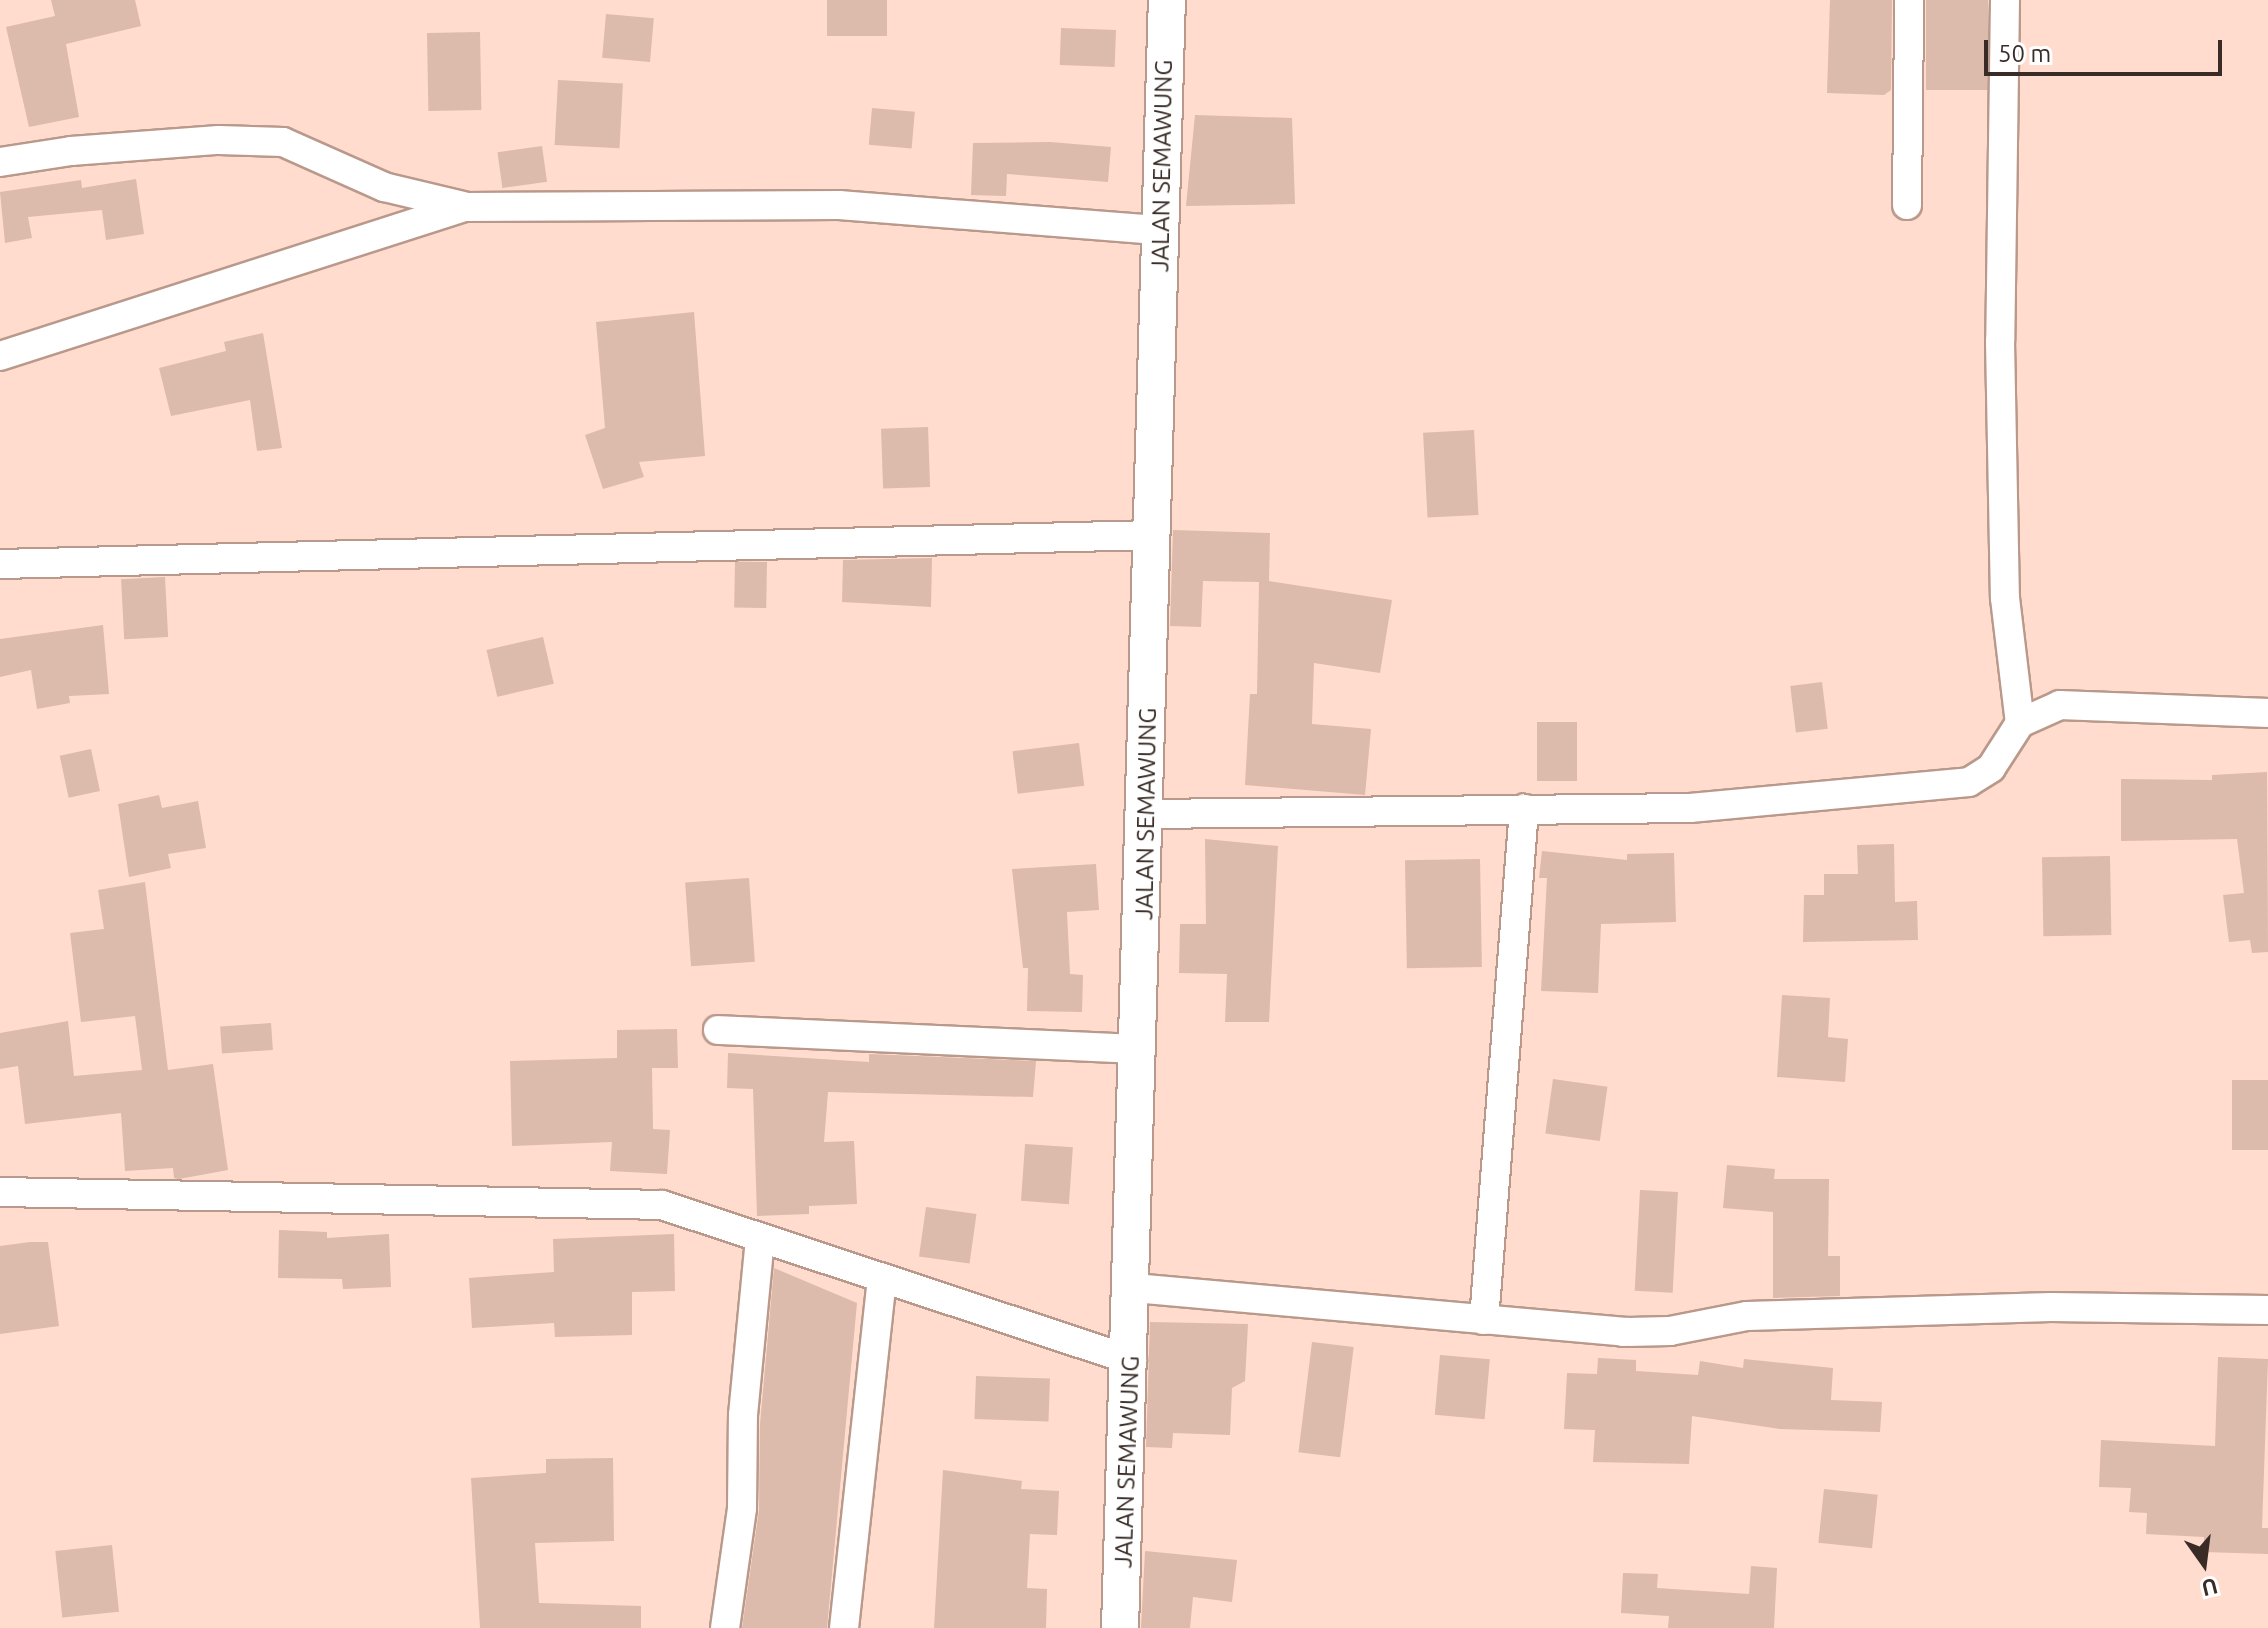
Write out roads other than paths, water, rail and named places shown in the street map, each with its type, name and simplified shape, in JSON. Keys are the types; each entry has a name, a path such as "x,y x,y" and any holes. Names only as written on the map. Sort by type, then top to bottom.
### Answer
{"street":[{"name":"JALAN SEMAWUNG","path":"1120,1628 1132,1360 1167,0"},
{"path":"1907,205 1909,0"},
{"path":"2005,0 2000,341 2004,583 2020,723"},
{"path":"0,162 86,149 219,140 283,142 384,187 465,207 839,205 1160,230"},
{"path":"0,356 465,207"},
{"path":"0,564 1153,535"},
{"path":"1147,814 1690,808 1969,782 1991,768 2020,723 2060,705 2268,713"},
{"path":"1484,1320 1524,809"},
{"path":"718,1030 1140,1049"},
{"path":"0,1192 633,1203 690,1213 760,1239 1132,1360"},
{"path":"725,1628 742,1508 743,1415 760,1239"},
{"path":"844,1628 882,1279"},
{"path":"1134,1288 1484,1320 1657,1332 1747,1316 2051,1307 2268,1310"}]}
